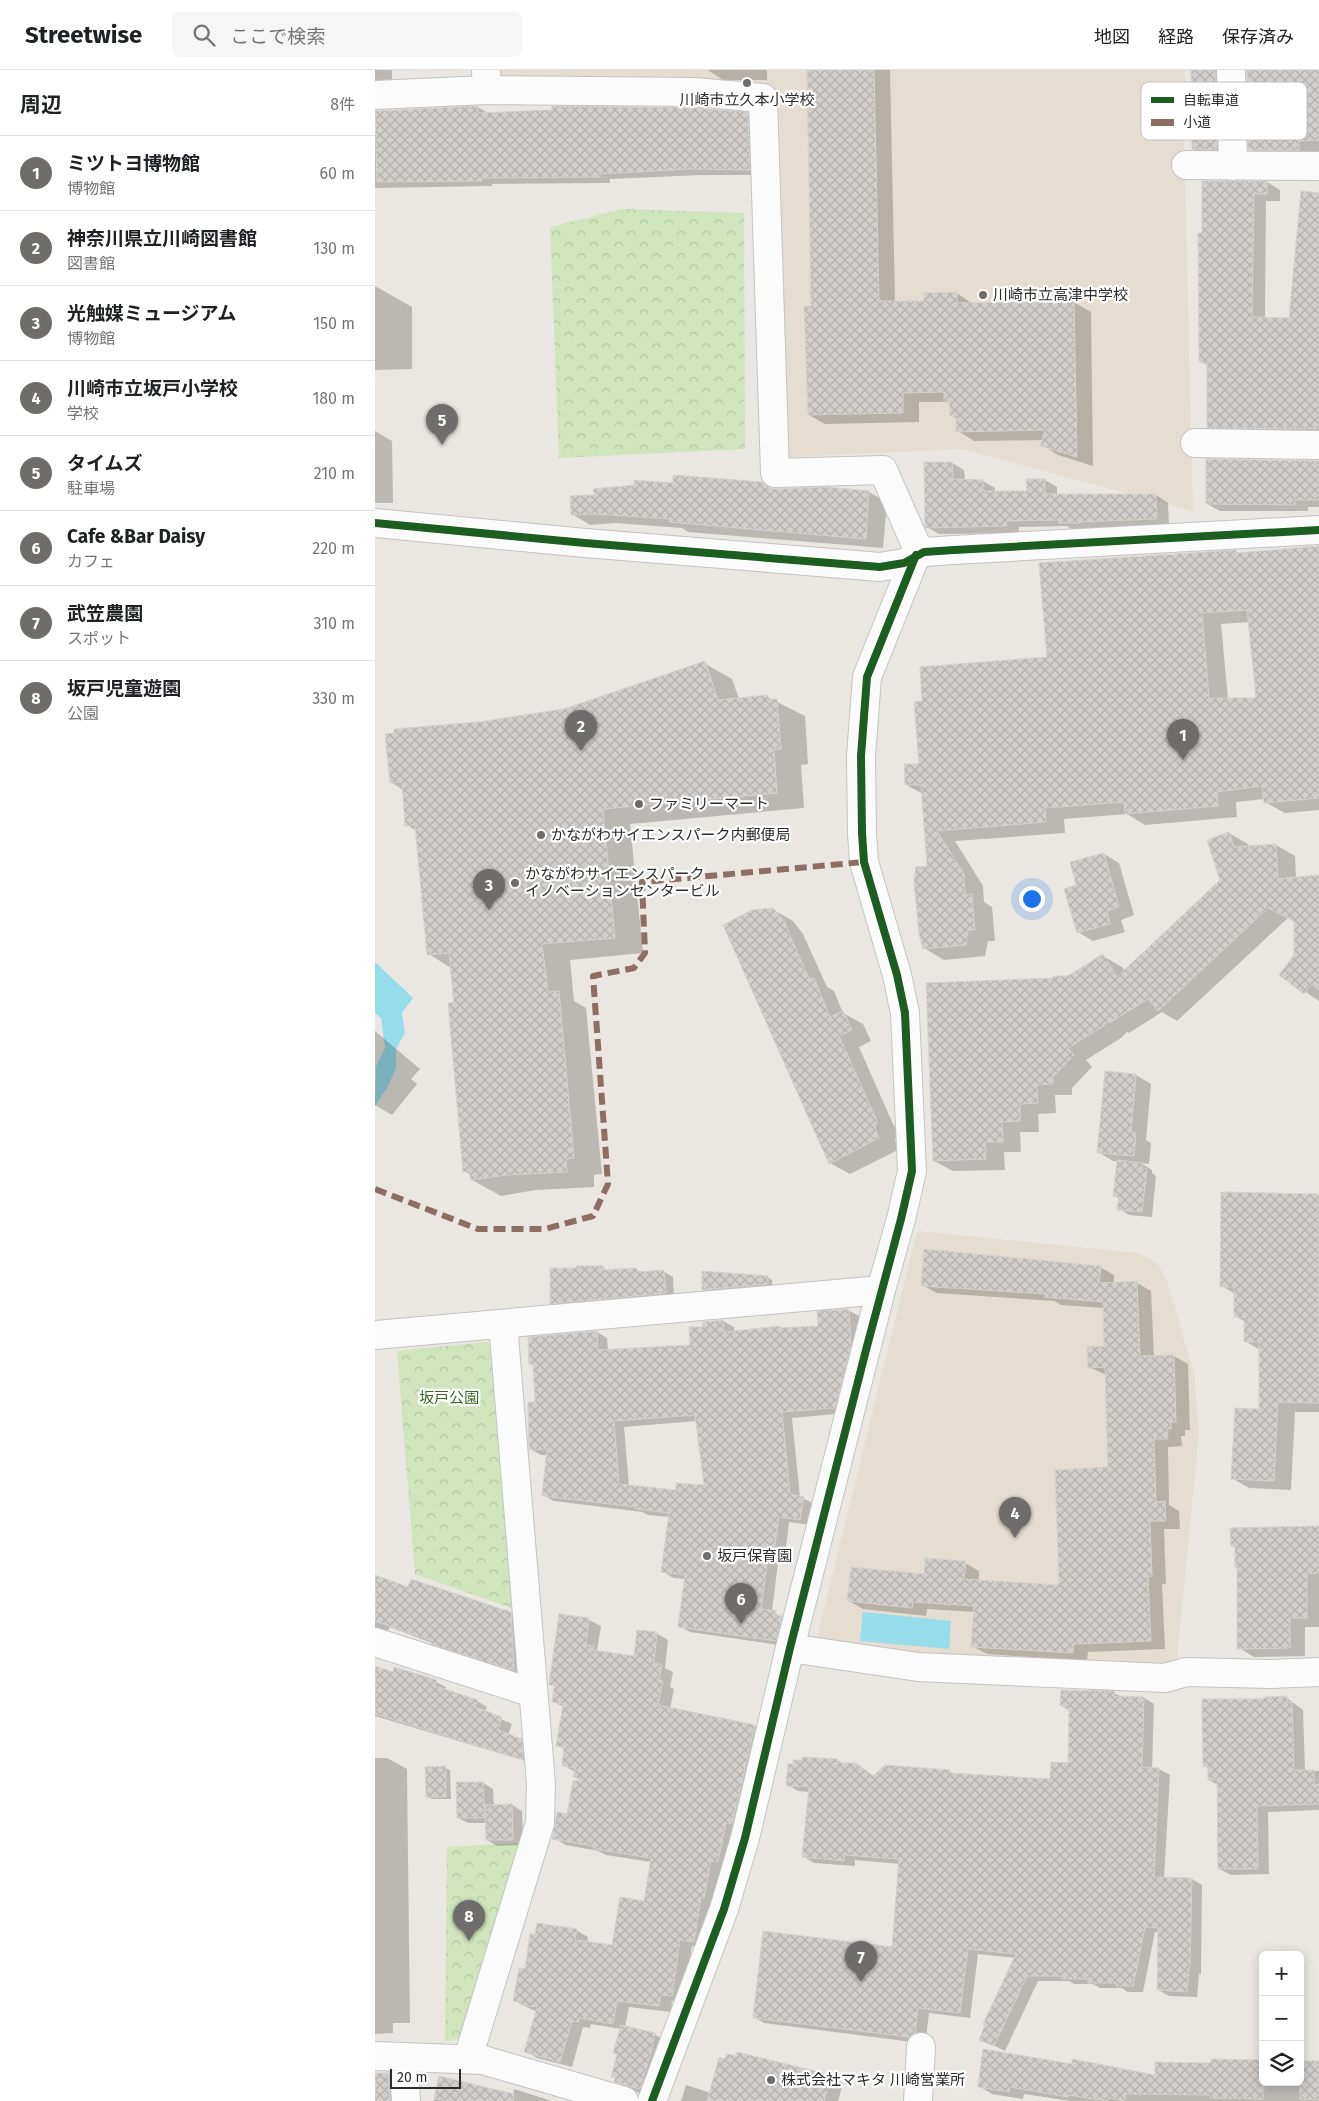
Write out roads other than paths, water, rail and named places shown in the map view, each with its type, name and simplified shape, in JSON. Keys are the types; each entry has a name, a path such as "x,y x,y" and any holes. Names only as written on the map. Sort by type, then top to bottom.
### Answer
{"street":[{"path":"375,95 486,80 694,92 763,98 775,473 883,470 918,555 867,677 861,756 861,833 864,862 897,975 905,1013 912,1171 790,1648 745,1838 726,1900 652,2101"},
{"path":"1232,140 1233,166"},
{"path":"1187,165 1319,166"},
{"path":"1195,443 1319,445"},
{"path":"375,523 595,544 880,566 904,563 918,555 954,550 1319,530"},
{"path":"375,1335 881,1290"},
{"path":"468,2058 540,1823 541,1784 503,1324"},
{"path":"375,1642 533,1693"},
{"path":"790,1648 917,1667 1165,1678 1186,1672 1271,1674 1319,1672"},
{"path":"918,2101 921,2047"},
{"path":"375,2056 483,2060 624,2101"},
{"path":"403,2057 406,2101"}],"water":[{"path":"375,962 413,998 402,1013 405,1033 396,1049 396,1068 387,1088 375,1106 376,1067 385,1048 381,1018 375,1013"},
{"path":"863,1612 951,1621 949,1649 860,1641"}],"place":[{"name":"川崎市立久本小学校","path":"747,83"},
{"name":"川崎市立高津中学校","path":"983,295"},
{"name":"タイムズ","path":"442,445"},
{"name":"神奈川県立川崎図書館","path":"581,751"},
{"name":"ミツトヨ博物館","path":"1183,760"},
{"name":"ファミリーマート","path":"639,804"},
{"name":"かながわサイエンスパーク内郵便局","path":"541,835"},
{"name":"かながわサイエンスパーク イノベーションセンタービル","path":"515,883"},
{"name":"光触媒ミュージアム","path":"489,910"},
{"name":"川崎市立坂戸小学校","path":"1015,1538"},
{"name":"坂戸保育園","path":"707,1556"},
{"name":"Cafe &Bar Daisy","path":"741,1624"},
{"name":"坂戸児童遊園","path":"469,1941"},
{"name":"武笠農園","path":"861,1982"},
{"name":"株式会社マキタ 川崎営業所","path":"771,2080"}],"park label":[{"name":"坂戸公園","path":"449,1398"}]}
